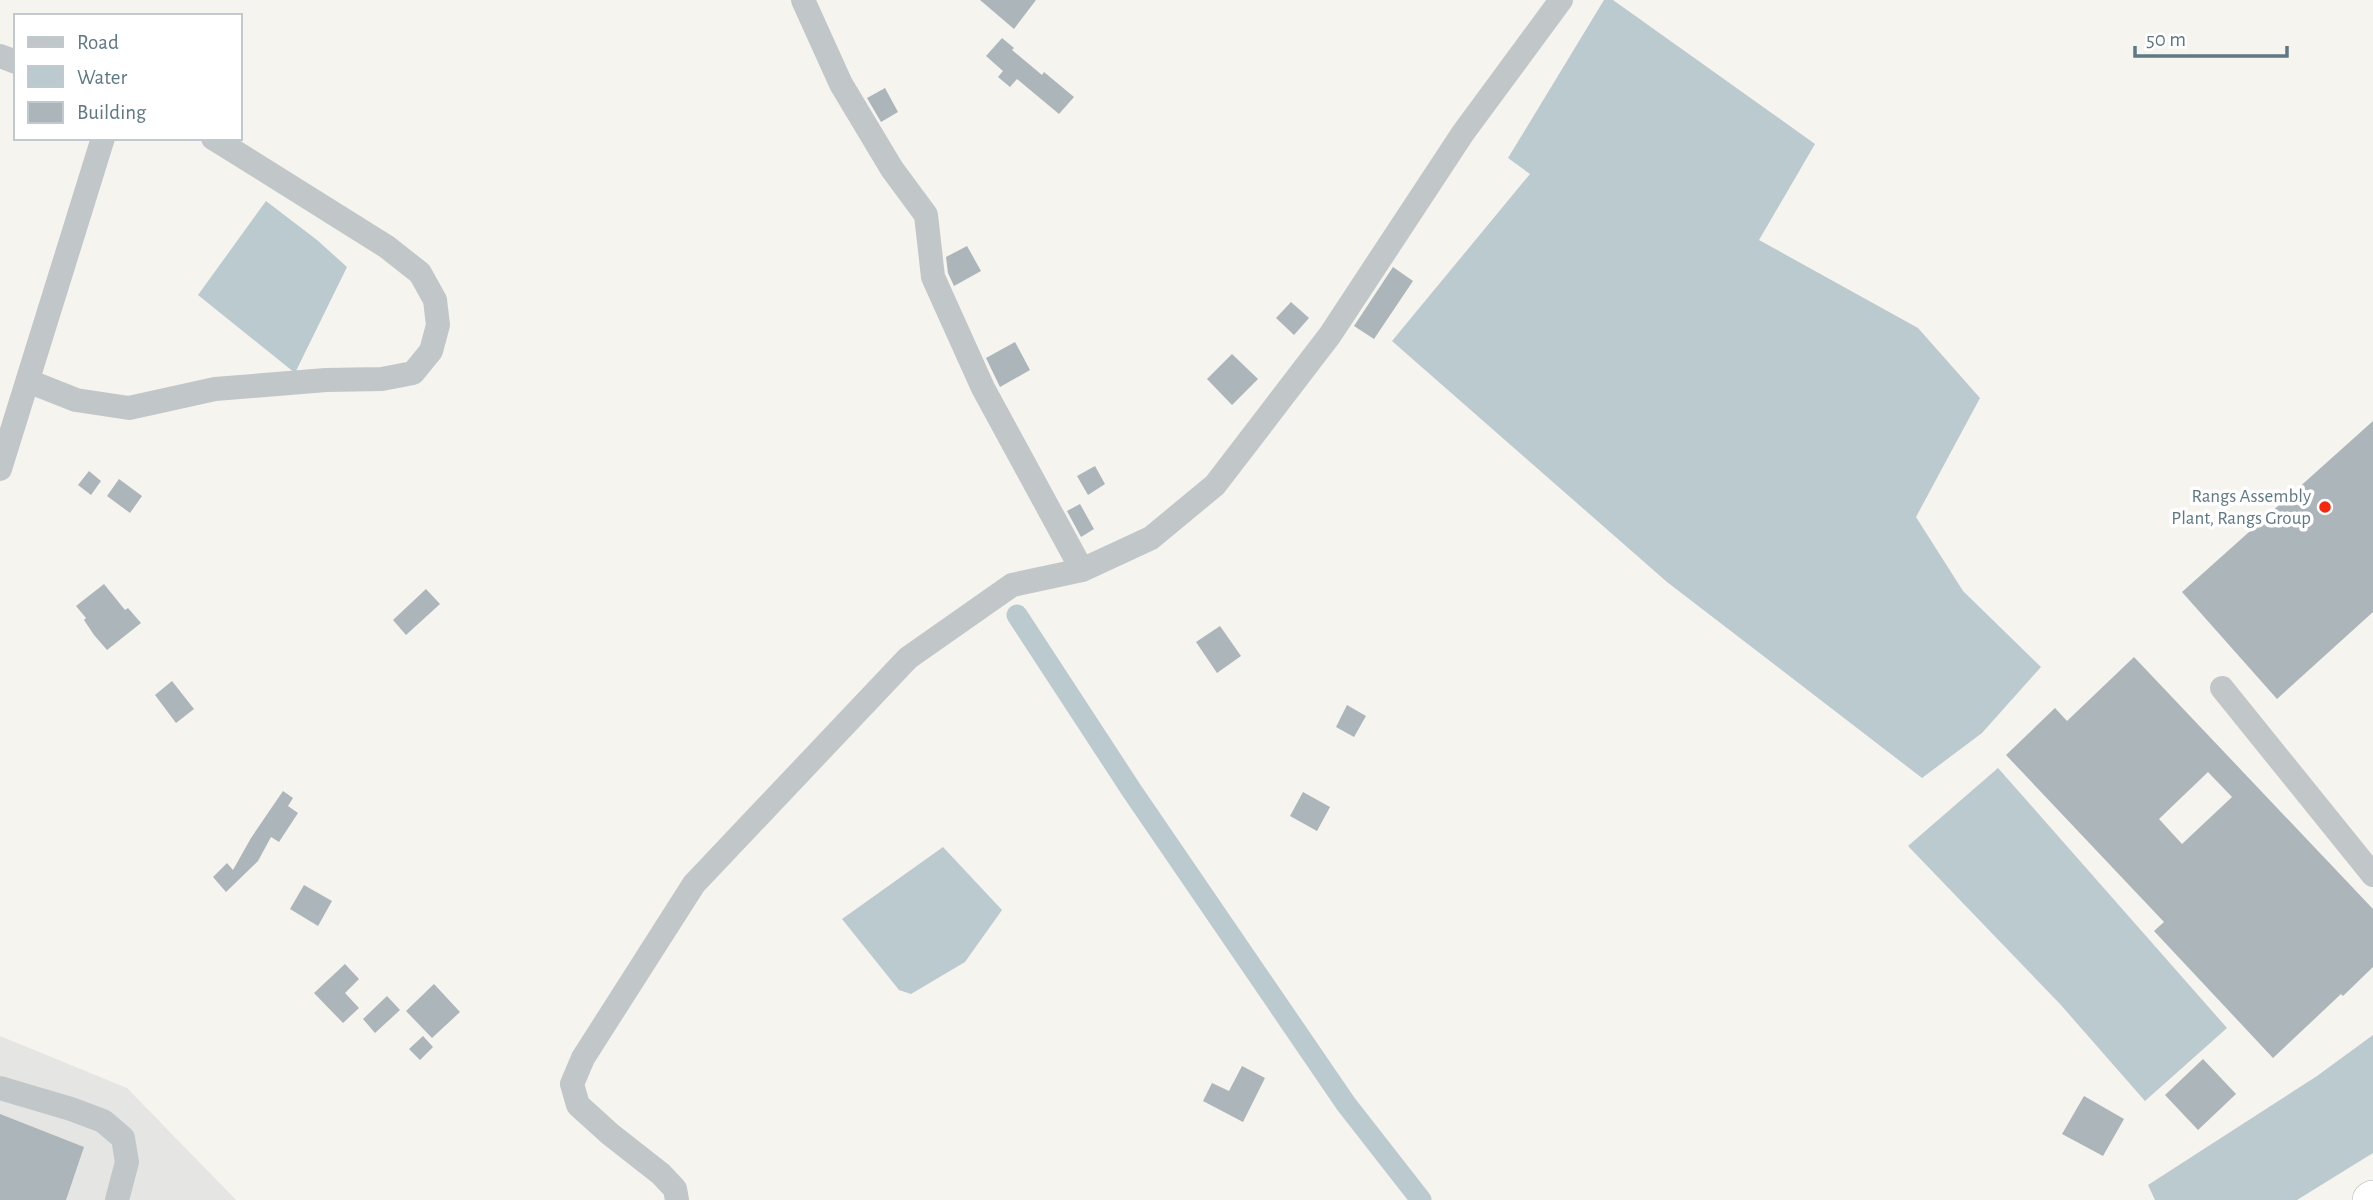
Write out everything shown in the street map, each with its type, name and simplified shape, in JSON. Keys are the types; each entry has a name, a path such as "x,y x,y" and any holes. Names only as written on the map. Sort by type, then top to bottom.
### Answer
{"street":[{"path":"803,0 841,84 892,169 926,215 933,277 983,387 1082,570"},
{"path":"677,1200 676,1189 661,1174 578,1105 572,1084 583,1058 694,884 908,658 1012,585 1082,570 1151,538 1215,485 1330,335 1463,133 1560,0"},
{"path":"0,469 102,140"},
{"path":"28,381 76,400 129,408 215,389 326,380 382,379 413,373 431,351 438,325 435,300 420,273 387,247 215,140"},
{"path":"2222,688 2373,875"},
{"path":"0,1088 103,1121 122,1138 127,1162 117,1200"}],"shaded area":[{"path":"0,1036 127,1088 236,1200 0,1200"}],"water":[{"path":"1604,0 1613,0 1815,144 1759,240 1918,328 1980,398 1916,517 1963,591 2041,667 1982,733 1922,778 1667,582 1392,341 1530,174 1508,158"},
{"path":"266,201 347,267 295,373 198,295"},
{"path":"1998,768 2227,1028 2145,1101 2060,1004 1908,846"},
{"path":"943,847 1002,910 965,962 911,994 899,990 842,919"},
{"path":"2373,1035 2373,1153 2297,1200 2155,1200 2148,1185 2317,1076"}],"building":[{"path":"980,0 1036,0 1014,29"},
{"path":"1002,38 1042,75 1044,72 1074,97 1059,114 1017,79 1010,87 998,77 1003,71 986,56"},
{"path":"885,88 898,112 881,122 867,98"},
{"path":"967,246 981,271 954,286 948,273 946,257"},
{"path":"1393,267 1413,281 1374,339 1354,326"},
{"path":"1291,302 1309,318 1294,335 1276,318"},
{"path":"1015,342 1030,370 1000,387 986,358"},
{"path":"1232,354 1258,379 1232,405 1207,379"},
{"name":"Rangs Assembly Plant, Rangs Group","path":"2373,421 2373,612 2277,699 2182,592"},
{"path":"1095,466 1105,484 1088,495 1077,476"},
{"path":"89,471 101,481 91,495 78,485"},
{"path":"119,479 142,496 130,513 107,496"},
{"path":"1080,504 1094,529 1081,537 1067,511"},
{"path":"104,584 125,610 128,608 141,623 107,650 76,606"},
{"path":"426,589 440,604 406,635 393,620"},
{"path":"1220,626 1241,656 1217,673 1196,642"},
{"path":"2134,657 2373,909 2373,967 2273,1058 2154,931 2164,922 2006,755 2055,708 2067,721","holes":["2208,772 2232,797 2182,844 2159,819"]},
{"path":"172,681 194,709 176,723 155,695"},
{"path":"1347,705 1366,716 1354,737 1336,727"},
{"path":"283,791 293,798 288,806 298,813 279,842 271,837 258,861 226,892 213,877 227,863 233,870"},
{"path":"1303,792 1330,807 1317,831 1290,816"},
{"path":"304,885 332,901 318,926 290,909"},
{"path":"345,964 359,979 345,993 359,1008 343,1023 314,993"},
{"path":"434,984 460,1012 432,1038 406,1011"},
{"path":"387,996 400,1010 375,1033 363,1019"},
{"path":"423,1036 433,1047 420,1060 409,1049"},
{"path":"2203,1059 2236,1094 2198,1130 2165,1095"},
{"path":"1242,1066 1265,1078 1243,1122 1203,1101 1212,1083 1229,1091"},
{"path":"2084,1096 2124,1119 2103,1156 2062,1134"},
{"path":"0,1114 84,1147 66,1200 0,1200"}],"waterway":[{"path":"1017,615 1132,791 1346,1104 1421,1200"}],"place":[{"name":"Rangs Assembly Plant, Rangs Group","path":"2325,507"}]}
